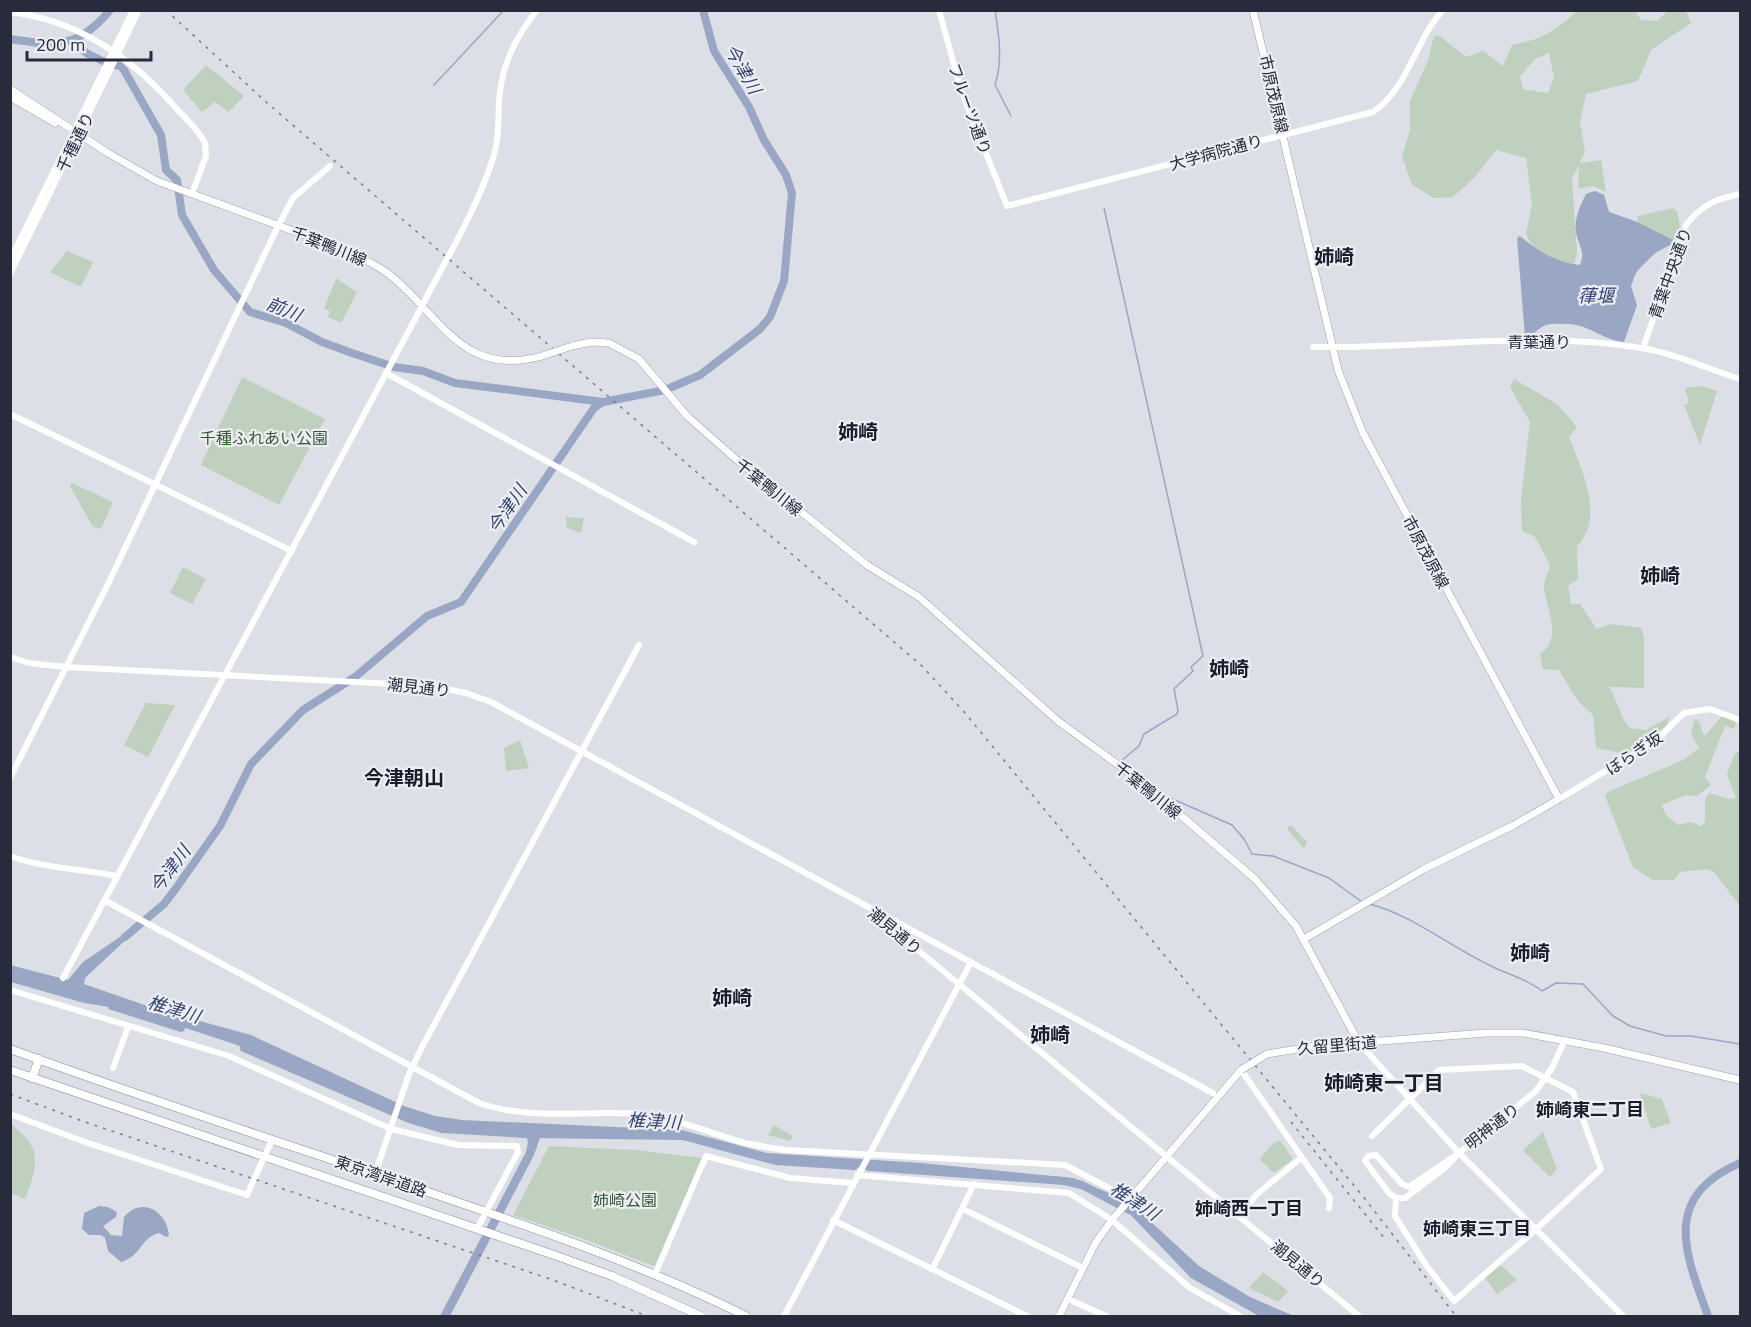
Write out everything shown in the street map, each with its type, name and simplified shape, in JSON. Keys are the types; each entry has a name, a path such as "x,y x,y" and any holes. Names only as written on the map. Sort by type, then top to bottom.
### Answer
{"highway":[{"name":"東京湾岸道路","path":"10,1049 508,1219 655,1274 746,1317"},
{"path":"32,1078 39,1059"},
{"name":"東京湾岸道路","path":"10,1070 612,1276 701,1317"}],"main road":[{"name":"市原茂原線","path":"1253,10 1340,380 1356,420 1559,799"},
{"name":"千葉鴨川線","path":"10,89 138,171 369,262 395,279 451,337 479,356 510,362 542,356 591,342 617,346 639,359 697,425 762,482 867,565 919,597 1058,721 1143,783 1273,897 1304,939 1359,1043"},
{"name":"千葉鴨川線","path":"10,97 76,133"},
{"path":"1304,939 1424,869 1514,825 1559,799"},
{"name":"久留里街道","path":"1059,1317 1096,1242 1114,1217 1233,1078 1251,1063 1282,1050 1486,1033 1523,1034 1565,1040 1740,1080"}],"street":[{"name":"千種通り","path":"93,99 133,10"},
{"name":"千種通り","path":"10,260 139,10"},
{"path":"63,978 422,306 490,169 497,144 500,90 505,66 519,35 537,10"},
{"name":"フルーツ通り","path":"939,10 962,90 1007,206"},
{"name":"大学病院通り","path":"1007,206 1354,119 1372,112 1385,104 1401,85 1434,22 1443,10"},
{"path":"10,12 51,19 74,28 96,39 143,72 203,139 206,156 192,194"},
{"name":"千種通り","path":"10,274 76,133"},
{"path":"10,778 155,484 278,226 294,198 330,166"},
{"name":"青葉中央通り","path":"1643,348 1686,225 1697,211 1709,202 1740,194"},
{"name":"青葉通り","path":"1313,347 1551,341 1643,348 1740,379"},
{"path":"386,373 694,542"},
{"path":"10,414 292,551"},
{"path":"375,1174 413,1066 639,645"},
{"path":"10,657 29,663 66,667 224,675"},
{"name":"潮見通り","path":"224,675 432,686 466,693 491,702 872,909 1359,1317"},
{"name":"ぼらぎ坂","path":"1559,799 1637,754 1654,742 1684,713 1710,709 1740,720"},
{"path":"10,856 32,864 116,876"},
{"path":"104,900 479,1103 496,1109 520,1112 639,1114 674,1120 746,1143 786,1150 1065,1165 1129,1201"},
{"path":"872,909 1213,1093"},
{"path":"784,1317 852,1183 971,962"},
{"path":"10,990 229,1056 392,1125 458,1145 517,1146 518,1152 477,1229"},
{"path":"113,1068 128,1027"},
{"name":"明神通り","path":"1459,1153 1454,1161 1411,1195 1396,1198 1365,1161 1368,1156 1378,1157 1405,1186 1416,1184 1529,1097 1547,1077 1565,1040"},
{"path":"1359,1043 1459,1153 1538,1228 1623,1317"},
{"path":"1372,1136 1439,1070 1522,1066 1573,1092 1601,1169 1538,1228 1454,1301 1426,1265 1395,1216 1396,1198"},
{"path":"1244,1074 1330,1198 1329,1209"},
{"path":"10,1114 85,1142 247,1195 272,1140"},
{"path":"655,1274 706,1156 790,1178 852,1183"},
{"path":"1239,1215 1257,1194 1301,1158"},
{"path":"858,1173 1069,1193 1114,1217 1190,1288 1240,1317"},
{"path":"933,1268 974,1184"},
{"path":"963,1209 1083,1269"},
{"path":"833,1220 1027,1317"},
{"path":"1068,1299 1106,1317"}],"green space":[{"path":"1577,11 1635,11 1641,20 1657,21 1668,11 1686,11 1691,23 1651,50 1638,81 1586,94 1580,122 1585,152 1580,163 1601,160 1606,192 1593,186 1578,189 1579,165 1572,179 1577,253 1574,264 1561,263 1534,249 1526,234 1532,204 1526,158 1496,150 1475,177 1453,197 1433,198 1412,184 1402,157 1410,130 1410,101 1428,60 1434,36 1440,36 1466,57 1483,51 1503,66 1512,45 1540,37","holes":["1549,53 1554,78 1548,93 1523,89 1520,76 1535,59"]},
{"path":"206,65 244,96 229,112 215,102 202,112 183,90"},
{"path":"1595,191 1604,195 1609,212 1638,222 1638,216 1673,208 1677,211 1680,226 1672,244 1647,260 1631,284 1577,222 1586,194"},
{"path":"67,251 93,262 81,287 50,272"},
{"path":"336,278 357,292 341,323 328,317 330,311 324,309"},
{"name":"千種ふれあい公園","path":"242,377 325,419 279,505 201,465"},
{"path":"1514,379 1557,404 1577,427 1569,437 1588,493 1590,522 1577,546 1578,579 1568,586 1571,604 1580,604 1597,629 1611,624 1641,628 1644,637 1644,688 1610,687 1624,720 1630,728 1646,730 1669,717 1667,726 1626,754 1596,748 1593,715 1578,701 1559,670 1543,669 1540,654 1547,648 1552,632 1544,588 1550,565 1535,537 1522,531 1521,499 1530,422 1510,387"},
{"path":"1700,386 1717,391 1700,445 1684,405 1689,403 1685,388"},
{"path":"72,483 113,502 101,529 93,527 70,486"},
{"path":"566,517 584,518 581,533 567,528"},
{"path":"183,567 206,579 192,604 170,593"},
{"path":"146,703 175,705 148,757 124,745"},
{"path":"1721,717 1732,717 1736,724 1734,729 1725,726 1705,777 1711,785 1697,796 1686,795 1662,805 1666,815 1678,825 1691,822 1701,826 1705,821 1705,799 1709,793 1730,799 1736,798 1727,774 1734,755 1740,750 1740,906 1714,872 1707,869 1680,872 1674,880 1652,880 1633,867 1605,796 1608,792 1683,760 1699,748 1691,734 1695,718 1703,734 1706,735"},
{"path":"520,740 529,768 506,771 504,748"},
{"path":"1291,825 1307,842 1304,848 1287,829"},
{"path":"1640,1093 1662,1099 1671,1123 1651,1129"},
{"path":"11,1124 29,1141 35,1158 33,1176 25,1199 11,1193"},
{"path":"774,1125 793,1136 790,1141 768,1135"},
{"path":"1543,1132 1557,1169 1550,1177 1523,1150"},
{"path":"1280,1140 1293,1159 1274,1173 1260,1159 1272,1144"},
{"name":"姉崎公園","path":"549,1146 635,1150 703,1158 656,1267 513,1215"},
{"path":"1501,1265 1517,1280 1497,1294 1485,1278"},
{"path":"1263,1272 1288,1291 1278,1302 1249,1288"}],"water":[{"name":"葎堰","path":"1595,191 1604,195 1609,212 1637,222 1673,240 1672,244 1656,252 1636,272 1631,286 1637,305 1624,342 1568,324 1546,325 1531,336 1525,337 1517,238 1520,236 1555,259 1580,265 1582,256 1576,232 1577,217 1586,194"},
{"path":"130,930 131,935 85,978 84,984 156,1009 251,1035 404,1106 435,1116 462,1120 682,1130 767,1153 921,1163 1073,1178 1121,1198 1137,1209 1199,1266 1250,1297 1294,1316 1259,1316 1191,1278 1123,1207 1082,1185 1064,1181 980,1174 796,1164 683,1136 541,1135 534,1155 450,1316 440,1316 526,1152 528,1142 526,1134 442,1129 412,1120 237,1045 134,1011 84,1003 11,982 10,965 68,980 83,962"},
{"path":"99,1206 108,1207 117,1212 116,1217 103,1226 111,1235 122,1236 124,1217 131,1211 146,1207 159,1213 169,1236 166,1237 159,1233 153,1235 133,1256 121,1262 108,1251 105,1238 101,1235 89,1235 82,1229 84,1213"}],"waterway":[{"name":"前川","path":"10,39 41,43 65,42 87,32 110,10"},
{"path":"434,85 504,10"},
{"name":"今津川","path":"125,937 164,904 220,826 251,764 303,710 355,677 427,616 461,602 594,408 603,402 665,390 700,375 760,329 770,317 784,281 792,193 786,175 764,140 749,107 714,51 703,10"},
{"path":"995,10 1000,57 995,85 1011,116"},
{"name":"前川","path":"70,41 88,54 120,66 124,70 161,135 166,170 177,180 182,215 214,270 250,312 286,323 322,342 352,353 394,367 423,371 455,383 603,402"},
{"path":"1104,208 1203,656 1191,667 1193,671 1174,689 1177,714 1144,734 1139,746 1121,761 1132,771"},
{"path":"1159,793 1232,825 1244,839 1252,854 1273,856 1329,878 1362,902"},
{"path":"1370,904 1418,924 1477,959 1524,980 1542,991 1556,983 1583,984 1613,1016 1630,1026 1666,1036 1691,1036 1740,1044"},
{"name":"椎津川","path":"112,1006 181,1028"},
{"name":"椎津川","path":"244,1048 412,1120 442,1129 526,1134 683,1136 776,1161 854,1166"},
{"name":"椎津川","path":"1708,1316 1687,1249 1686,1229 1689,1210 1698,1192 1715,1177 1740,1163"},
{"name":"椎津川","path":"869,1167 1064,1181 1082,1185 1129,1210"}],"railway":[{"path":"166,10 266,102 922,666 965,713 1365,1199 1456,1316"},
{"path":"10,1094 85,1122 553,1280 647,1316"},
{"path":"1291,1122 1385,1239"}],"district":[{"name":"姉崎","path":"1334,256"},
{"name":"姉崎","path":"858,431"},
{"name":"姉崎","path":"1660,575"},
{"name":"姉崎","path":"1229,668"},
{"name":"今津朝山","path":"404,777"},
{"name":"姉崎","path":"1530,952"},
{"name":"姉崎","path":"732,997"},
{"name":"姉崎","path":"1050,1034"},
{"name":"姉崎東一丁目","path":"1384,1082"},
{"name":"姉崎東二丁目","path":"1590,1109"},
{"name":"姉崎西一丁目","path":"1249,1208"},
{"name":"姉崎東三丁目","path":"1477,1228"}]}
